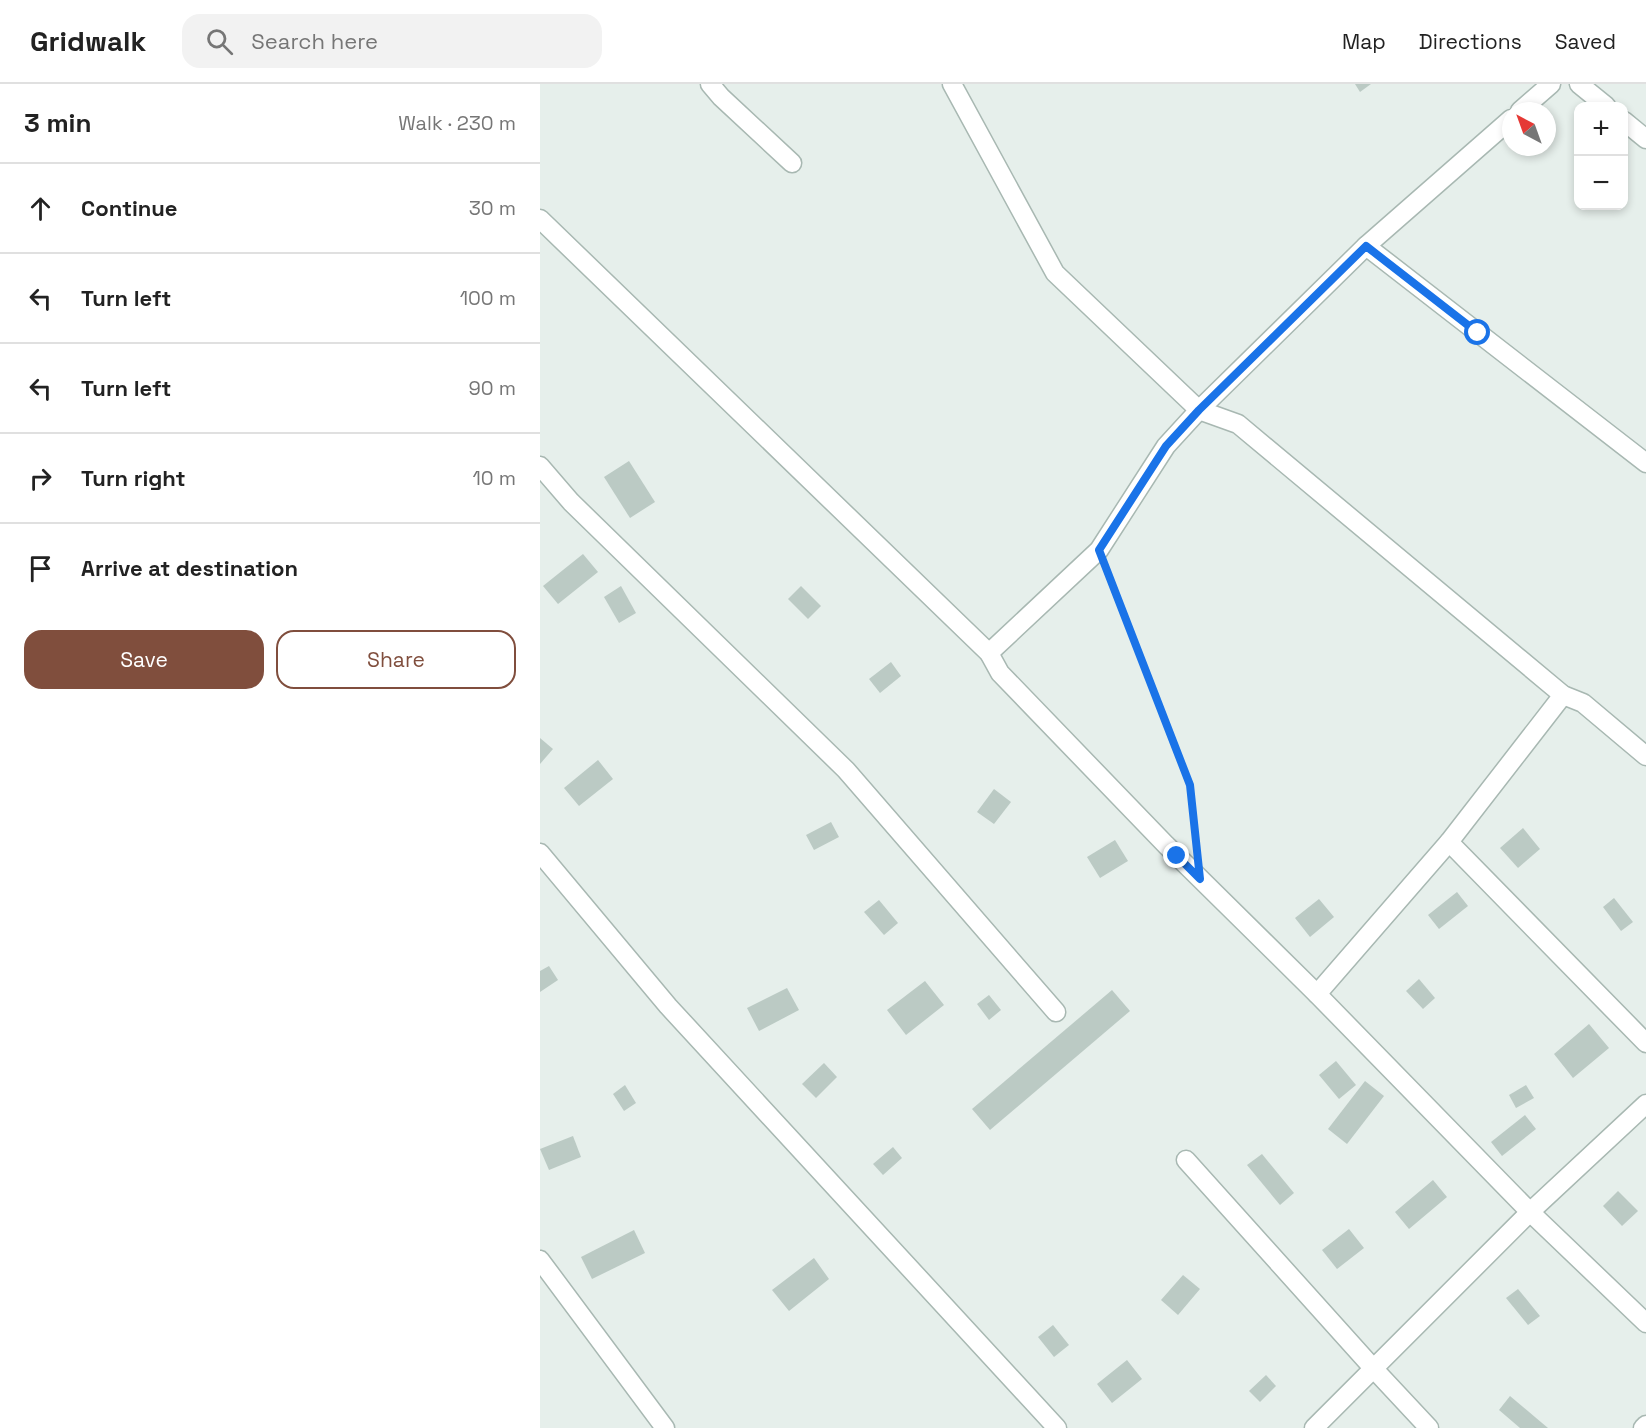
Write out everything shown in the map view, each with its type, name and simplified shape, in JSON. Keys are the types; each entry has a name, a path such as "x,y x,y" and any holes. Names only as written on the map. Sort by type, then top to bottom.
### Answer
{"street":[{"path":"710,84 792,163"},
{"path":"952,84 1055,273 1199,410 1238,424 1563,695 1582,703 1646,756"},
{"path":"1530,102 1551,84"},
{"path":"1579,84 1601,102"},
{"path":"1628,124 1646,139"},
{"path":"989,653 1099,550 1166,446 1199,410 1366,246 1502,127"},
{"path":"540,219 989,653 1000,673 1200,879 1317,994 1530,1212 1646,1323"},
{"path":"1366,246 1646,463"},
{"path":"540,466 571,502 846,770 1056,1012"},
{"path":"1317,994 1449,842 1563,695"},
{"path":"1449,842 1646,1043"},
{"path":"540,853 668,1006 1057,1428"},
{"path":"1314,1428 1530,1212 1646,1104"},
{"path":"1186,1160 1429,1428"},
{"path":"540,1260 665,1428"}],"path":[{"path":"1099,550 1190,785 1200,879"}],"building":[{"path":"1355,84 1371,84 1360,92"},
{"path":"629,461 655,502 630,518 604,477"},
{"path":"583,554 598,572 558,604 543,586"},
{"path":"621,586 636,613 619,623 604,597"},
{"path":"801,586 821,606 808,619 788,599"},
{"path":"891,662 901,676 880,693 869,679"},
{"path":"540,738 553,749 540,764"},
{"path":"598,760 613,779 579,806 564,788"},
{"path":"994,789 1011,802 994,824 977,812"},
{"path":"831,822 839,837 814,850 806,835"},
{"path":"1523,828 1540,849 1518,868 1500,848"},
{"path":"1115,840 1128,861 1100,878 1087,857"},
{"path":"1457,892 1468,906 1439,929 1428,915"},
{"path":"1614,898 1633,922 1621,931 1603,907"},
{"path":"1319,899 1334,917 1310,937 1295,918"},
{"path":"879,900 898,923 884,935 864,912"},
{"path":"549,966 558,980 540,992 540,971"},
{"path":"1419,979 1435,998 1423,1009 1406,991"},
{"path":"925,981 944,1005 906,1035 887,1010"},
{"path":"787,988 799,1010 759,1031 747,1008"},
{"path":"1112,990 1130,1011 990,1130 972,1109"},
{"path":"989,995 1001,1010 989,1020 977,1004"},
{"path":"1589,1024 1609,1048 1573,1078 1554,1054"},
{"path":"1336,1061 1356,1085 1339,1099 1319,1075"},
{"path":"824,1063 837,1077 816,1098 802,1084"},
{"path":"1365,1081 1384,1096 1347,1144 1328,1129"},
{"path":"625,1085 636,1103 624,1111 613,1094"},
{"path":"1526,1085 1534,1098 1516,1108 1509,1095"},
{"path":"1525,1115 1536,1129 1502,1156 1491,1142"},
{"path":"573,1136 581,1157 549,1170 540,1149"},
{"path":"893,1147 902,1158 883,1175 873,1164"},
{"path":"1262,1154 1294,1193 1280,1205 1247,1165"},
{"path":"1433,1180 1447,1197 1409,1229 1395,1212"},
{"path":"1618,1191 1638,1211 1622,1226 1603,1206"},
{"path":"1349,1229 1364,1248 1337,1269 1322,1250"},
{"path":"634,1230 645,1253 592,1279 581,1257"},
{"path":"814,1258 829,1279 789,1311 772,1290"},
{"path":"1183,1275 1200,1289 1178,1315 1161,1300"},
{"path":"1518,1289 1540,1316 1528,1325 1506,1298"},
{"path":"1053,1325 1069,1345 1054,1357 1038,1337"},
{"path":"1127,1360 1142,1379 1112,1403 1097,1384"},
{"path":"1266,1375 1276,1386 1260,1402 1249,1391"},
{"path":"1510,1396 1548,1428 1520,1428 1499,1410"}],"route":[{"path":"1177,856 1200,879 1190,785 1099,550 1166,446 1199,410 1366,246 1478,333"}]}
